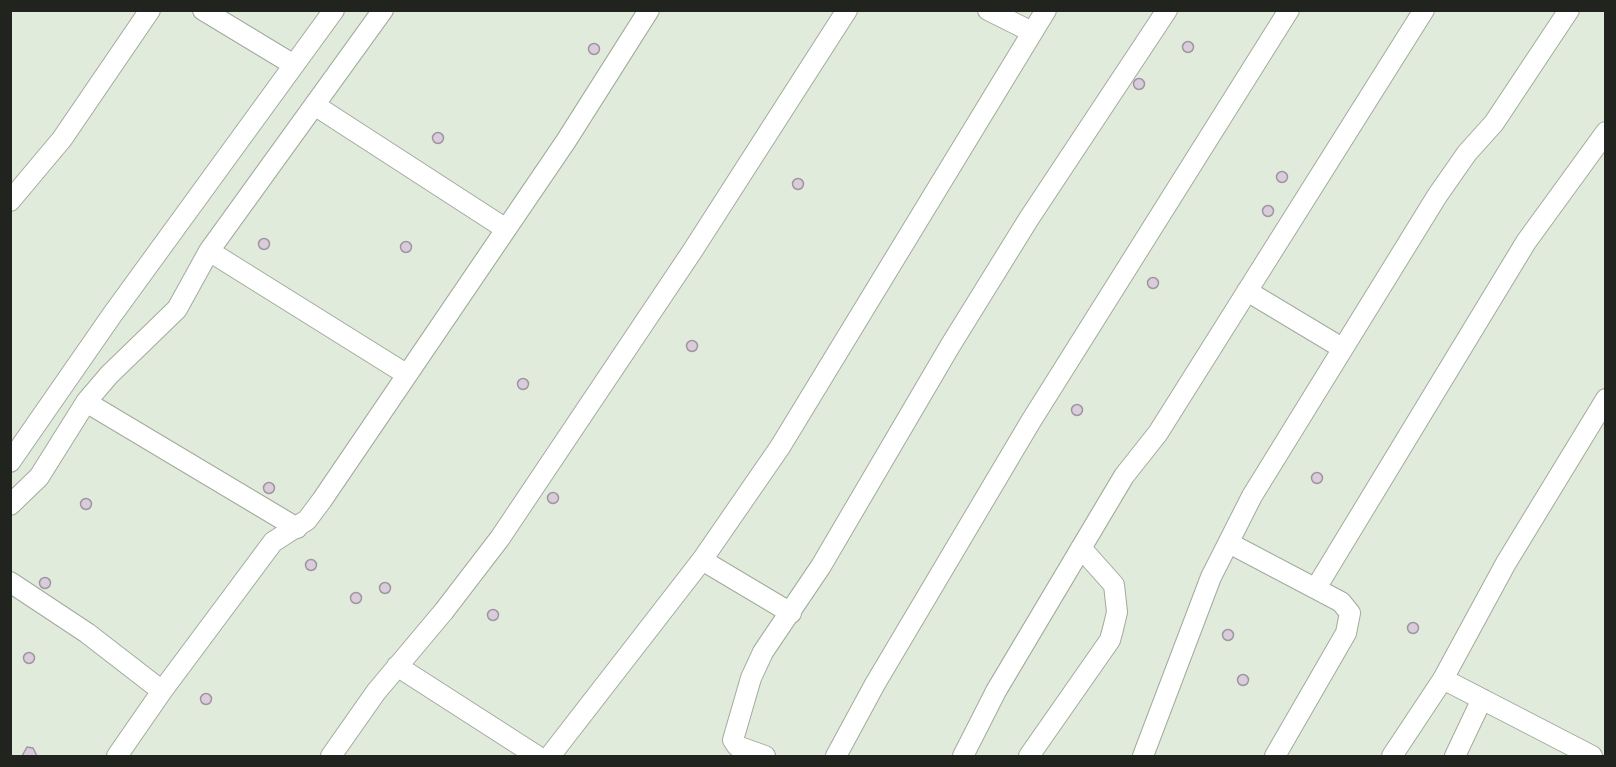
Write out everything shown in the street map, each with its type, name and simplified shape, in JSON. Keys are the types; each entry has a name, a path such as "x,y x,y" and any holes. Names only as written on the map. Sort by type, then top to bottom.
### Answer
{"street":[{"path":"10,201 62,139 150,10"},
{"path":"203,10 294,65"},
{"path":"10,462 112,315 334,10"},
{"path":"10,505 39,477 86,402 109,375 177,309 209,251 316,106 383,10"},
{"path":"117,756 162,691 273,542 307,520 322,500 566,141 649,10"},
{"path":"331,756 397,666 444,611 500,538 693,250 847,10"},
{"path":"988,10 1032,32"},
{"path":"550,756 702,560 780,447 1046,10"},
{"path":"765,756 737,746 734,736 754,671 763,652 791,613 1028,220 1167,10"},
{"path":"836,756 875,684 1019,442 1289,10"},
{"path":"963,756 996,691 1124,476 1158,433 1424,10"},
{"path":"1143,756 1211,577 1252,496 1437,196 1467,153 1494,123 1569,10"},
{"path":"316,106 506,229"},
{"path":"1316,588 1526,242 1605,132"},
{"path":"209,251 406,374"},
{"path":"1247,291 1342,348"},
{"path":"1392,756 1443,679 1506,563 1605,399"},
{"path":"86,402 297,528"},
{"path":"1228,543 1316,588 1347,607 1350,622 1275,756"},
{"path":"1029,756 1110,640 1118,612 1114,585 1081,548"},
{"path":"702,560 791,613"},
{"path":"10,582 87,633 162,691"},
{"path":"397,666 537,756"},
{"path":"1443,679 1592,756"},
{"path":"1455,756 1482,699"}],"building":[{"path":"1188,42 1192,43 1192,51 1188,52 1184,51 1183,47 1184,43"},
{"path":"594,44 598,45 598,53 594,54 590,53 589,49 590,45"},
{"path":"1139,79 1143,80 1143,88 1139,89 1135,88 1134,84 1135,80"},
{"path":"438,133 442,134 442,142 438,143 434,142 433,138 434,134"},
{"path":"1282,172 1286,173 1286,181 1282,182 1278,181 1277,177 1278,173"},
{"path":"798,179 802,180 802,188 798,189 794,188 793,184 794,180"},
{"path":"1268,206 1272,207 1272,215 1268,216 1264,215 1263,211 1264,207"},
{"path":"264,239 268,240 268,248 264,249 260,248 259,244 260,240"},
{"path":"406,241 412,247 406,253 400,247"},
{"path":"1153,278 1157,279 1157,287 1153,288 1149,287 1148,283 1149,279"},
{"path":"692,340 698,346 692,352 686,346"},
{"path":"523,378 529,384 523,390 517,384"},
{"path":"1077,404 1083,410 1077,416 1071,410"},
{"path":"1317,472 1323,478 1317,484 1311,478"},
{"path":"269,483 273,484 273,492 269,493 265,492 264,488 265,484"},
{"path":"553,492 559,498 553,504 547,498"},
{"path":"86,499 90,500 90,508 86,509 82,508 81,504 82,500"},
{"path":"311,560 315,561 315,569 311,570 307,569 306,565 307,561"},
{"path":"45,578 49,579 49,587 45,588 41,587 40,583 41,579"},
{"path":"385,583 389,584 389,592 385,593 381,592 380,588 381,584"},
{"path":"356,592 362,598 356,604 350,598"},
{"path":"493,609 499,615 493,621 487,615"},
{"path":"1413,623 1417,624 1417,632 1413,633 1409,632 1408,628 1409,624"},
{"path":"1228,629 1234,635 1228,641 1222,635"},
{"path":"29,653 33,654 33,662 29,663 25,662 24,658 25,654"},
{"path":"1243,675 1247,676 1247,684 1243,685 1239,684 1238,680 1239,676"},
{"path":"206,694 210,695 210,703 206,704 202,703 201,699 202,695"},
{"path":"27,747 33,748 37,756 22,756"}]}
